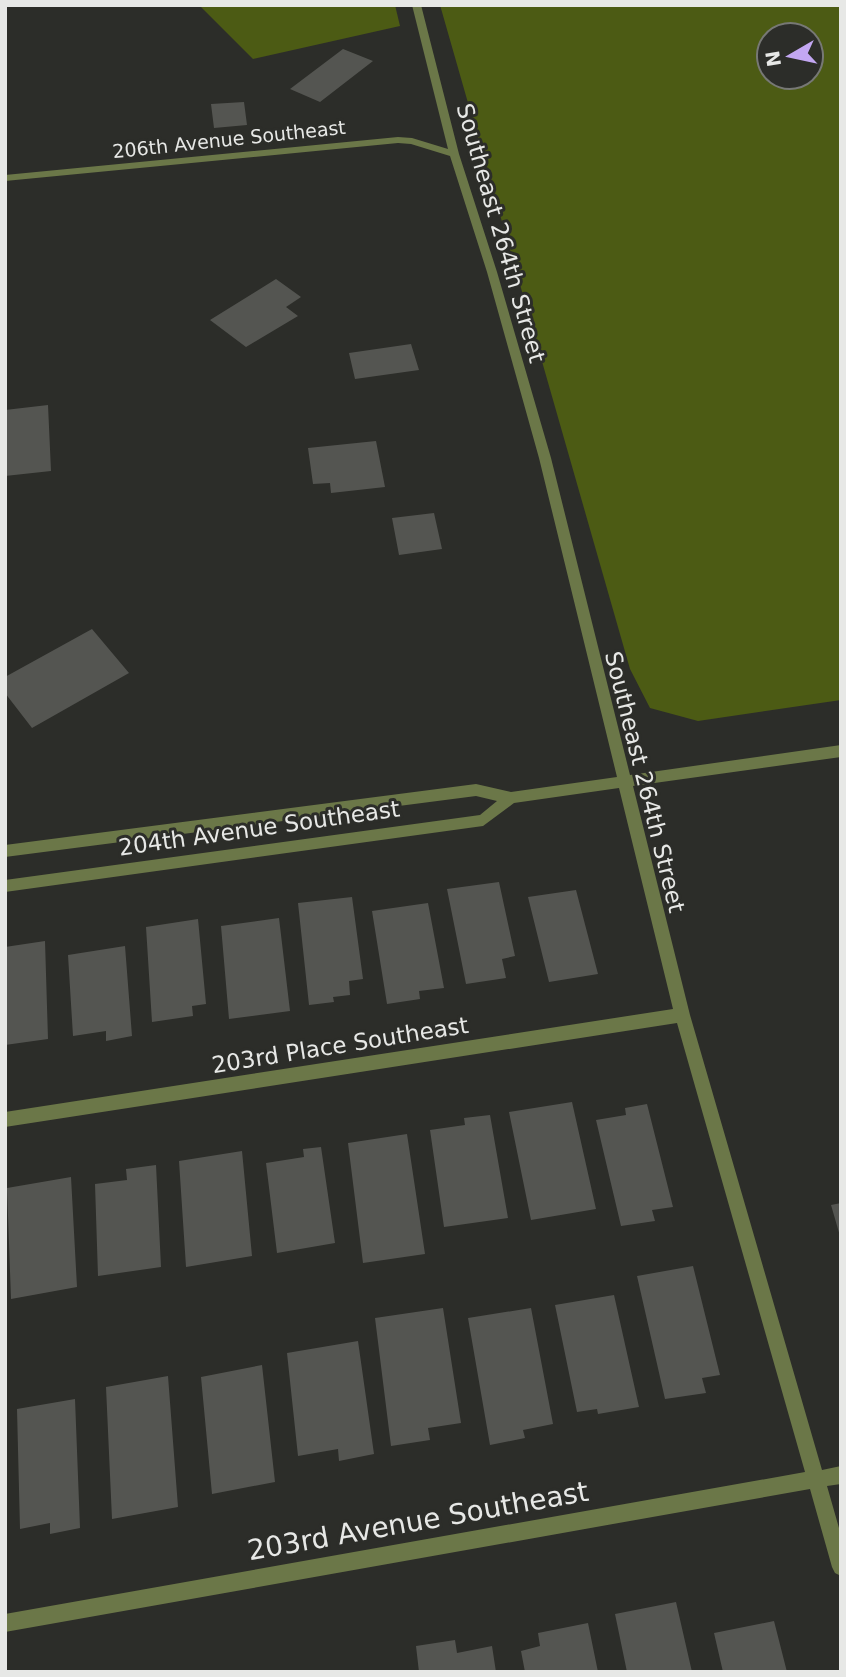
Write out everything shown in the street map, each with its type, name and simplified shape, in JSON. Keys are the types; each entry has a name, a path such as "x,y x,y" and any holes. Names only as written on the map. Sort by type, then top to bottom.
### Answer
{"street":[{"name":"Southeast 264th Street","path":"416,5 454,153 545,458 681,1015 841,1567"},
{"name":"206th Avenue Southeast","path":"5,178 398,140 412,141 454,153"},
{"name":"204th Avenue Southeast","path":"5,851 476,790 510,798 841,751"},
{"name":"204th Avenue Southeast","path":"5,886 483,820 510,798"},
{"name":"203rd Place Southeast","path":"5,1121 681,1015"},
{"name":"203rd Avenue Southeast","path":"5,1623 841,1475"}],"green space":[{"path":"199,5 395,5 400,26 253,59"},
{"path":"440,5 841,5 841,700 698,721 650,708 630,669"}],"building":[{"path":"343,49 373,61 320,102 290,89"},
{"path":"244,102 247,125 214,128 211,104"},
{"path":"276,279 301,297 286,307 298,316 246,347 210,320"},
{"path":"411,344 419,370 355,379 349,353"},
{"path":"48,405 51,471 5,476 5,410"},
{"path":"376,441 385,487 331,493 330,483 313,484 308,448"},
{"path":"434,513 442,549 399,555 392,518"},
{"path":"92,629 129,673 32,728 5,693 5,677"},
{"path":"499,882 515,956 502,959 506,978 466,984 447,889"},
{"path":"576,890 598,974 549,982 528,897"},
{"path":"352,897 363,979 349,981 350,995 333,997 334,1002 309,1005 298,903"},
{"path":"428,903 444,988 419,991 420,999 387,1004 372,911"},
{"path":"279,918 290,1011 229,1019 221,926"},
{"path":"198,919 206,1004 192,1006 193,1016 152,1022 146,927"},
{"path":"45,941 48,1039 5,1045 5,947"},
{"path":"125,946 132,1036 106,1041 106,1031 73,1036 68,955"},
{"path":"572,1102 596,1209 531,1220 509,1112"},
{"path":"647,1104 673,1207 652,1210 655,1221 621,1226 596,1120 626,1115 625,1108"},
{"path":"490,1115 508,1218 444,1227 430,1130 465,1125 464,1118"},
{"path":"407,1134 425,1254 363,1263 348,1143"},
{"path":"321,1147 335,1243 277,1253 266,1163 304,1157 303,1149"},
{"path":"242,1151 252,1256 186,1267 179,1161"},
{"path":"156,1165 161,1267 98,1276 95,1184 127,1180 126,1169"},
{"path":"71,1177 77,1287 11,1299 7,1188"},
{"path":"841,1203 841,1236 840,1236 831,1205"},
{"path":"693,1266 720,1375 702,1378 706,1393 665,1399 637,1276"},
{"path":"614,1295 639,1407 598,1414 597,1409 577,1412 555,1305"},
{"path":"443,1308 461,1423 428,1428 430,1440 391,1446 375,1318"},
{"path":"531,1308 553,1424 523,1430 525,1438 490,1445 468,1318"},
{"path":"358,1341 374,1454 339,1461 338,1449 298,1456 287,1353"},
{"path":"262,1365 275,1482 212,1494 201,1377"},
{"path":"168,1376 178,1507 112,1519 106,1387"},
{"path":"75,1399 80,1528 50,1534 50,1523 20,1529 17,1409"},
{"path":"676,1602 692,1672 627,1672 615,1614"},
{"path":"774,1621 787,1672 723,1672 714,1633"},
{"path":"588,1623 598,1672 525,1672 521,1651 540,1646 538,1633"},
{"path":"455,1640 457,1653 492,1646 496,1672 419,1672 416,1646"}]}
